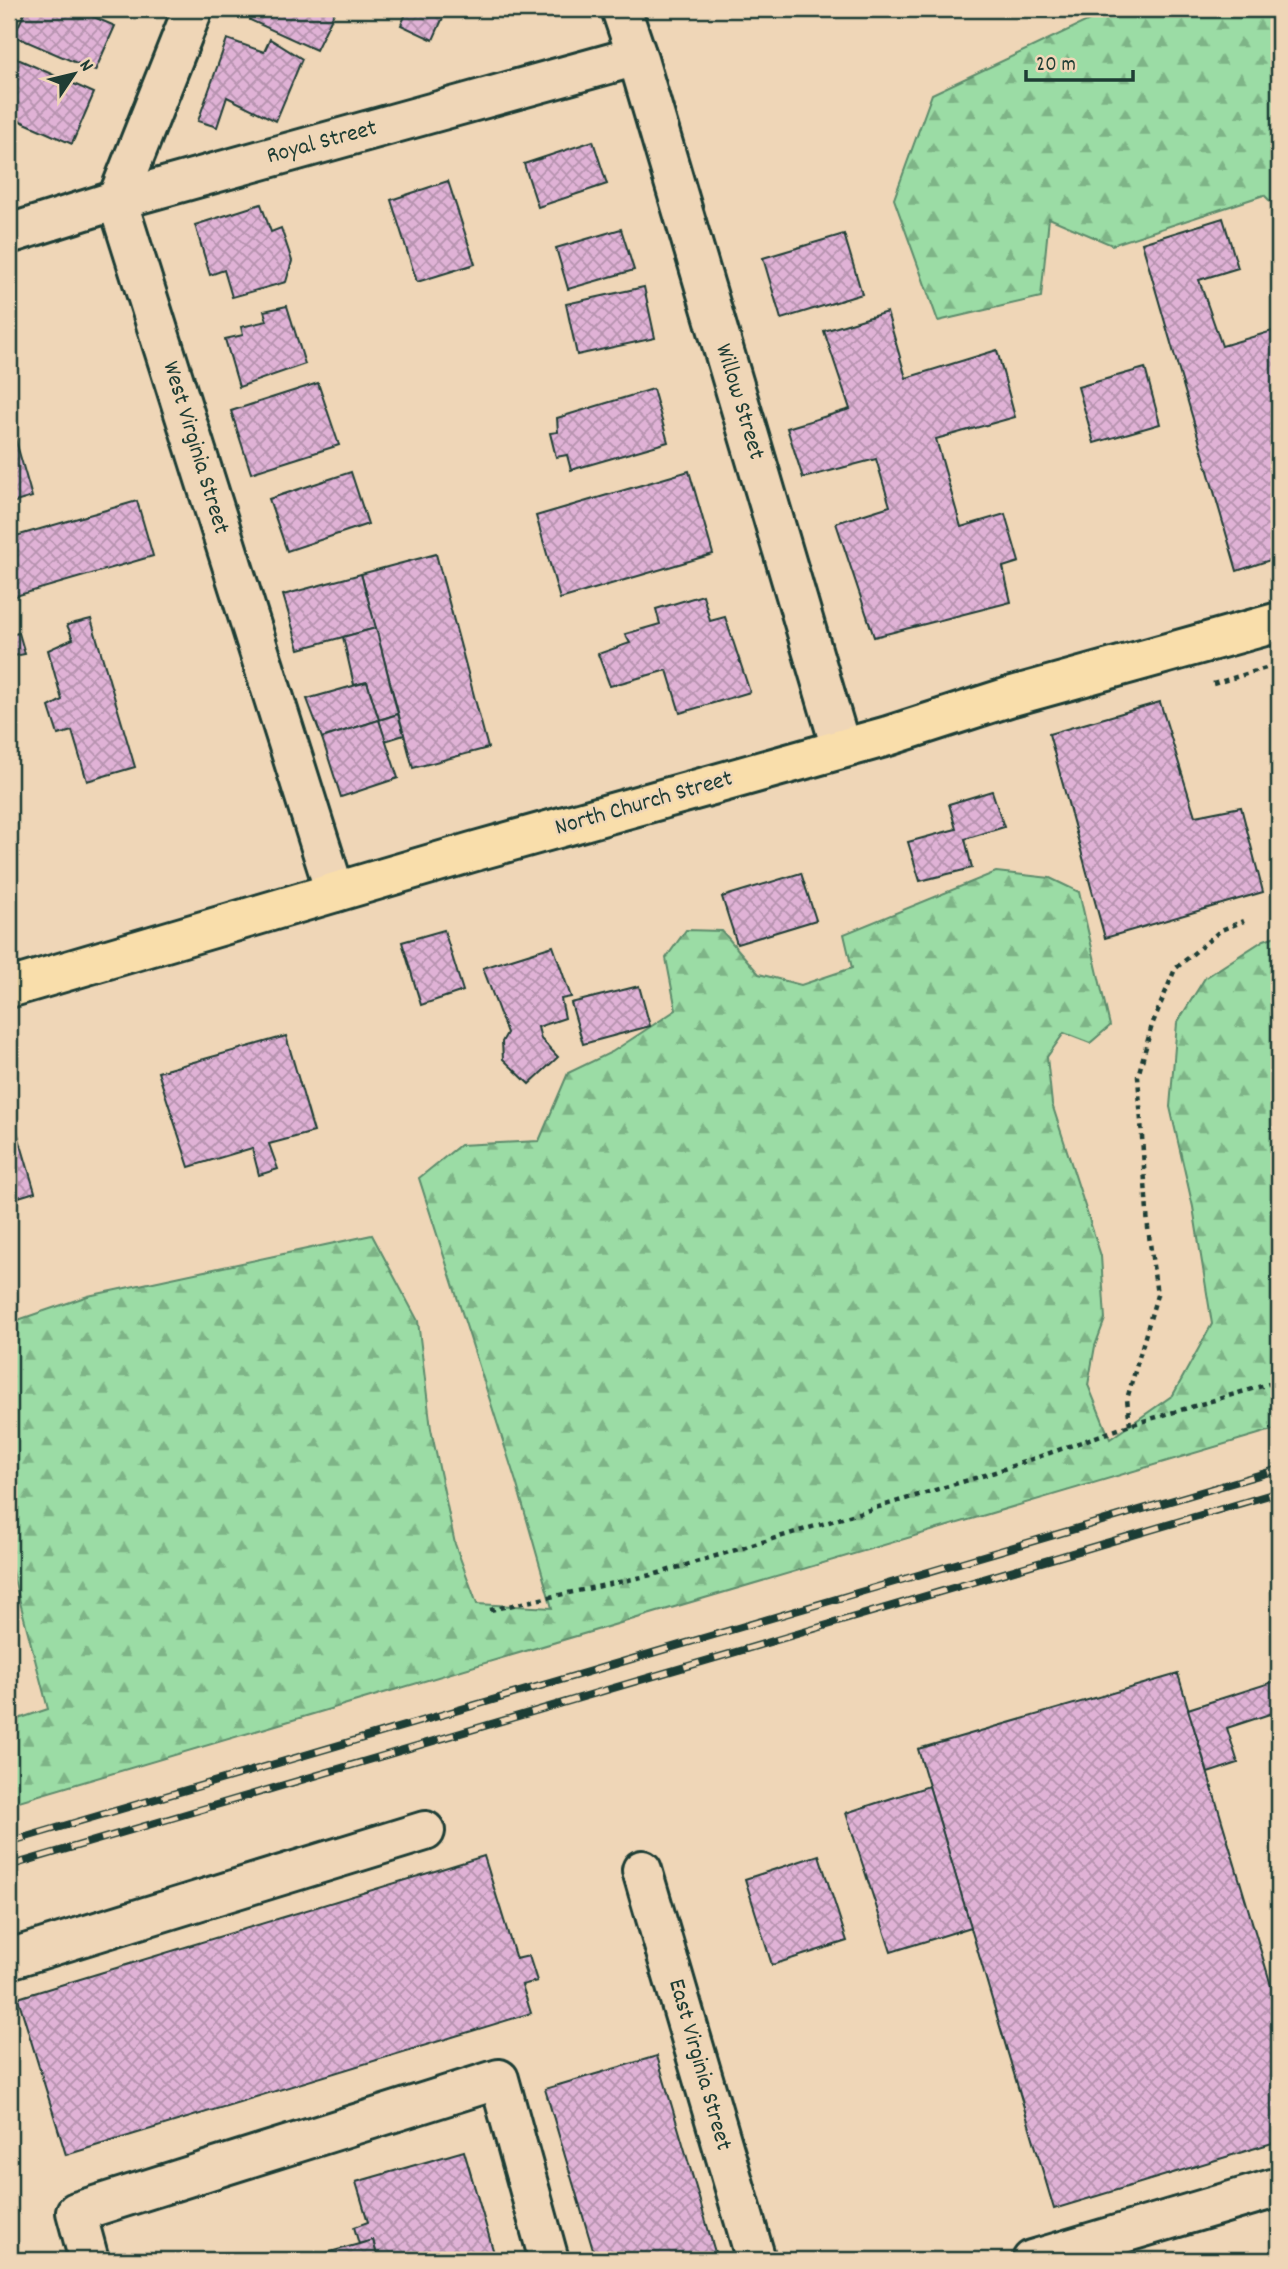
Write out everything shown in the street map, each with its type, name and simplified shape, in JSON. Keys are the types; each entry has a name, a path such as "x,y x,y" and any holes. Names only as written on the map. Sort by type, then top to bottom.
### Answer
{"main road":[{"name":"North Church Street","path":"9,988 1009,697 1279,622"}],"street":[{"path":"117,200 193,9"},
{"name":"Willow Street","path":"621,9 841,748"},
{"name":"Royal Street","path":"9,234 117,200 637,56"},
{"name":"West Virginia Street","path":"117,200 335,892"},
{"path":"9,1959 425,1831"},
{"name":"East Virginia Street","path":"642,1870 755,2260"},
{"path":"89,2260 76,2212 499,2079 549,2260"},
{"path":"1032,2260 1279,2187"}],"path":[{"path":"1213,684 1279,664"},
{"path":"1130,1425 1128,1399 1157,1294 1148,1228 1138,1076 1152,1025 1175,969 1221,930 1244,921"},
{"path":"490,1610 656,1574 995,1472 1130,1425 1279,1381"}],"green space":[{"path":"1095,9 1279,9 1279,210 1264,195 1112,245 1049,218 1041,297 938,321 894,199 932,94 1096,17"},
{"path":"996,872 1050,878 1079,892 1110,1026 1090,1043 1064,1033 1047,1057 1052,1104 1101,1256 1105,1319 1095,1346 1088,1385 1110,1439 1173,1395 1212,1324 1193,1207 1170,1107 1177,1023 1205,978 1264,940 1279,935 1279,1428 9,1804 9,1722 48,1709 9,1560 9,1323 88,1296 372,1235 418,1321 431,1429 455,1544 477,1604 552,1608 517,1485 419,1178 460,1145 539,1141 568,1073 612,1052 676,1010 666,958 686,930 722,931 759,974 801,985 852,968 844,934"}],"building":[{"path":"26,9 75,9 115,26 95,71 14,36"},
{"path":"252,9 336,9 316,50 250,20"},
{"path":"408,9 435,9 445,13 433,40 401,25"},
{"path":"227,39 264,52 270,39 302,59 276,121 227,97 217,127 198,121"},
{"path":"11,56 94,93 72,144 9,116"},
{"path":"593,141 607,184 538,207 524,164"},
{"path":"448,181 475,264 417,282 391,200"},
{"path":"261,204 271,232 281,228 292,261 286,282 232,297 224,270 210,275 195,225"},
{"path":"1223,218 1238,268 1199,280 1222,346 1279,329 1279,557 1237,571 1142,243"},
{"path":"621,229 634,270 568,289 556,248"},
{"path":"844,234 862,294 781,319 763,258"},
{"path":"644,287 655,338 577,355 566,304"},
{"path":"287,306 305,364 239,387 225,339 243,335 241,327 267,321 264,311"},
{"path":"887,312 906,378 997,350 1015,417 936,439 961,527 1005,514 1019,562 1003,567 1011,602 874,637 836,523 890,506 876,459 803,478 787,428 850,409 824,331"},
{"path":"1145,368 1160,424 1094,443 1078,387"},
{"path":"318,383 339,445 251,473 231,411"},
{"path":"653,389 668,442 571,470 567,455 556,457 550,433 558,432 557,418"},
{"path":"9,417 32,497 9,504"},
{"path":"689,471 713,554 560,599 536,516"},
{"path":"351,472 368,524 287,551 269,499"},
{"path":"137,501 153,556 9,598 9,538"},
{"path":"436,554 488,748 413,768 361,574"},
{"path":"361,574 376,628 299,649 283,595"},
{"path":"703,595 710,621 725,617 750,692 680,713 667,670 610,686 598,654 630,643 625,634 660,624 656,609"},
{"path":"91,619 135,767 87,781 72,731 58,735 49,707 62,700 48,650 73,639 67,625"},
{"path":"376,628 398,714 379,720 367,682 354,685 343,637"},
{"path":"19,633 25,654 13,656 9,635"},
{"path":"367,682 379,720 322,738 307,699"},
{"path":"1160,702 1195,816 1241,807 1263,892 1105,938 1049,734"},
{"path":"398,714 404,735 385,741 379,720"},
{"path":"379,720 398,778 341,797 322,738"},
{"path":"992,791 1004,827 965,839 972,868 920,881 908,842 956,829 949,804"},
{"path":"801,873 816,920 737,944 722,897"},
{"path":"444,930 463,991 421,1005 402,942"},
{"path":"553,946 571,997 561,999 565,1018 538,1027 541,1039 558,1057 529,1084 503,1059 502,1042 507,1033 483,968"},
{"path":"639,986 650,1026 583,1044 571,1003"},
{"path":"286,1036 314,1132 269,1144 278,1169 259,1175 252,1148 189,1167 158,1072"},
{"path":"9,1104 35,1192 9,1200"},
{"path":"1178,1674 1279,2012 1279,2141 1054,2209 918,1749"},
{"path":"1279,1680 1279,1711 1227,1728 1238,1763 1208,1773 1188,1709"},
{"path":"929,1786 971,1927 891,1952 846,1813"},
{"path":"819,1855 847,1941 772,1965 745,1879"},
{"path":"484,1856 516,1959 529,1956 537,1981 522,1985 531,2013 66,2155 18,1998"},
{"path":"657,2056 717,2259 596,2260 545,2089"},
{"path":"464,2151 496,2260 378,2260 373,2240 359,2244 354,2227 368,2222 356,2182"},
{"path":"373,2240 378,2260 301,2260 359,2244"}],"railway":[{"path":"9,1842 1279,1469"},
{"path":"9,1866 1279,1492"}]}
